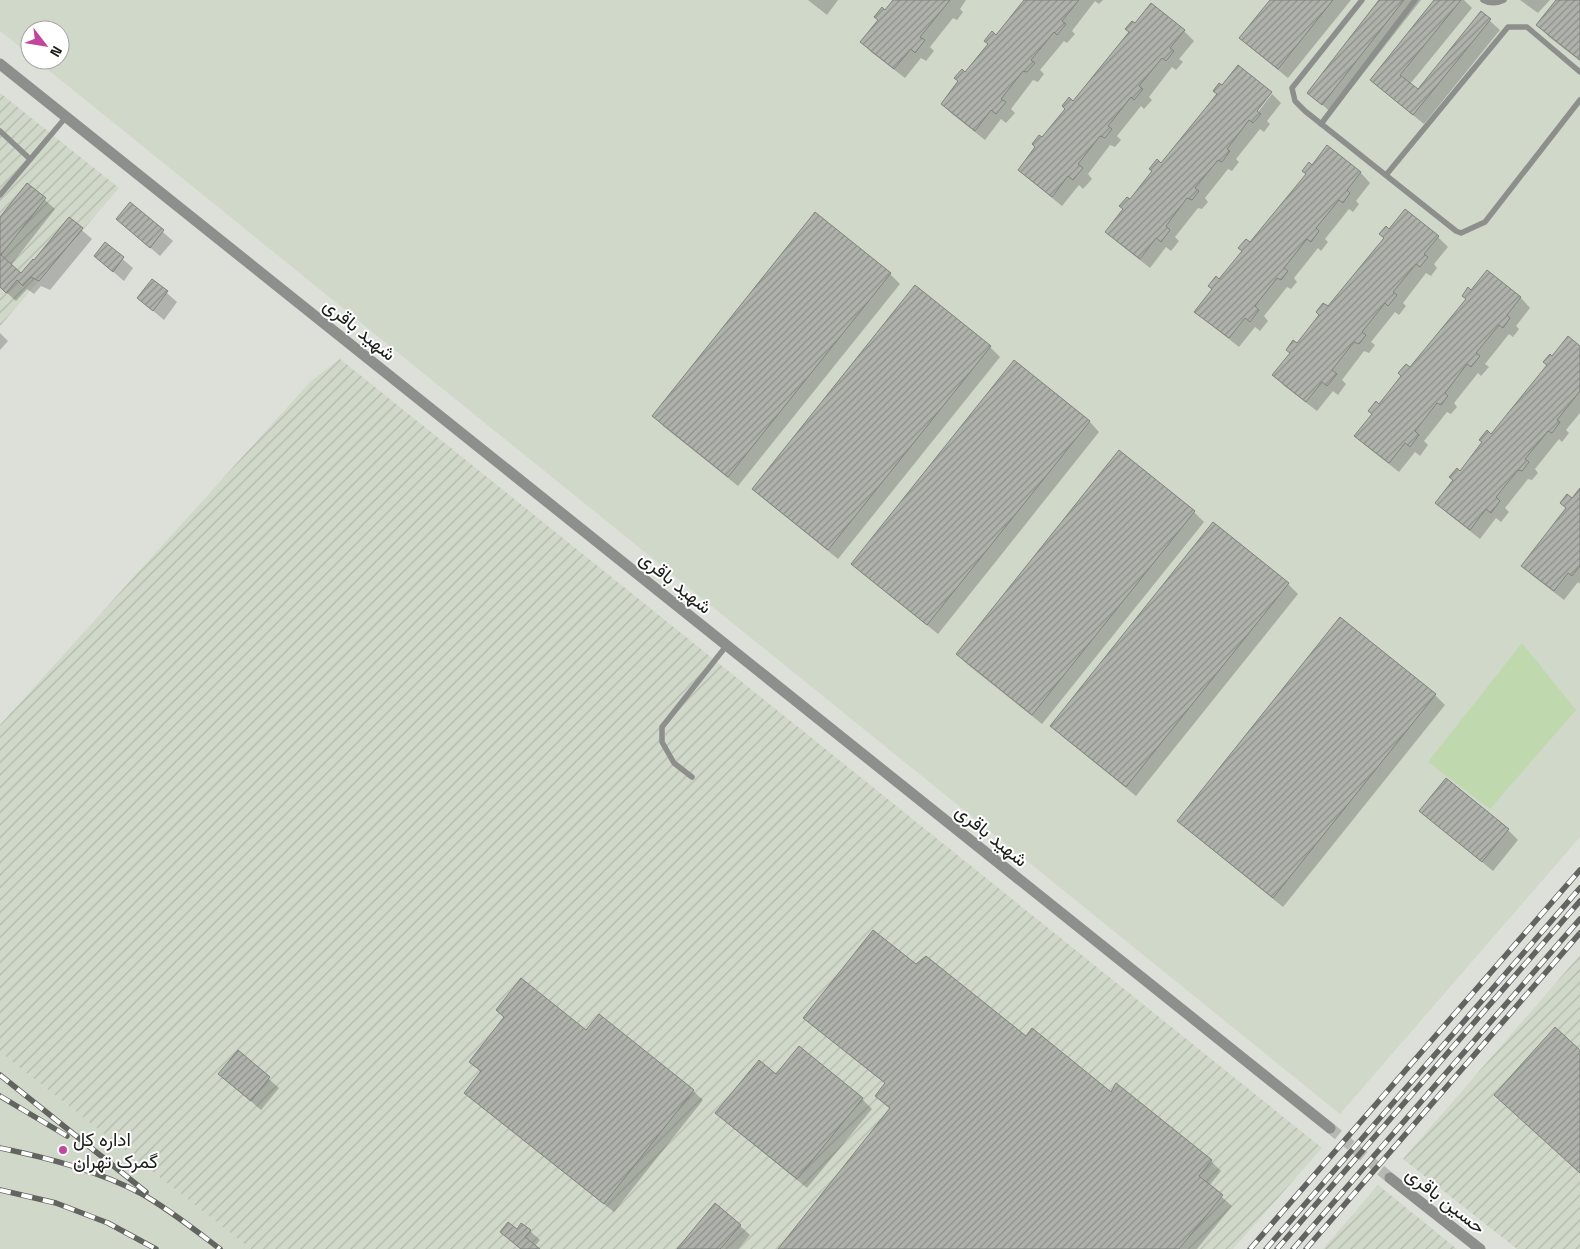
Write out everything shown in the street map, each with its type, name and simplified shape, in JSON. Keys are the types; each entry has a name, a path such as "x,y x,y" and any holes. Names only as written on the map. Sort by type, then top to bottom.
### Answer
{"street":[{"name":"شهید باقری","path":"0,64 1330,1128"},
{"name":"حسین باقری","path":"1390,1178 1480,1249"}],"lane":[{"path":"1362,0 1292,88 1295,101 1304,111 1456,231 1462,232 1485,222 1580,100"},
{"path":"1322,124 1415,0"},
{"path":"1483,0 1489,3 1498,3 1504,0"},
{"path":"1386,175 1508,27 1527,27 1580,72"},
{"path":"0,195 66,117"},
{"path":"0,131 30,159"},
{"path":"692,777 674,763 662,742 662,727 727,645"}],"shaded area":[{"path":"0,0 1580,0 1580,837 1340,1114 48,70 70,70 70,20 20,20 20,47 0,31"},
{"path":"0,93 119,188 0,326"},
{"path":"340,359 1322,1148 1233,1249 251,1249 0,1052 0,725 311,381"},
{"path":"1580,955 1580,1249 1517,1249 1403,1159"},
{"name":"اداره کل گمرک تهران","path":"0,1052 251,1249 0,1249"},
{"path":"1378,1185 1457,1249 1323,1249"}],"green space":[{"path":"1522,643 1576,710 1490,809 1428,762"}],"building":[{"path":"893,0 950,0 920,37 925,40 915,53 911,49 894,69 860,42 878,20 874,17 882,7 885,10"},
{"path":"1024,0 1079,0 1062,21 1066,24 1057,35 1054,32 1031,60 1035,63 1027,72 1023,71 1001,99 1006,102 996,114 991,110 975,131 941,104 958,81 954,78 962,69 965,72 988,44 984,41 992,31 996,35"},
{"path":"1270,0 1333,0 1278,69 1239,38"},
{"path":"1379,0 1404,0 1322,105 1307,93"},
{"path":"1434,0 1461,0 1400,75 1418,89 1481,11 1491,19 1413,115 1370,80"},
{"path":"1556,0 1580,0 1580,60 1536,25"},
{"path":"1151,3 1185,30 1170,48 1174,51 1166,61 1162,58 1139,86 1143,89 1134,100 1131,97 1108,126 1112,129 1105,138 1100,136 1078,164 1083,168 1073,180 1068,176 1052,197 1018,170 1035,147 1032,144 1039,135 1042,137 1065,109 1062,106 1069,97 1073,101 1129,32 1125,29 1132,21 1135,23"},
{"path":"1238,65 1272,92 1257,111 1261,114 1253,123 1249,120 1227,149 1230,151 1222,162 1218,160 1195,188 1199,191 1192,200 1187,198 1166,226 1170,230 1161,242 1156,238 1140,259 1105,232 1123,209 1119,206 1127,197 1130,199 1152,171 1149,169 1157,159 1161,163 1217,94 1213,91 1219,83 1222,85"},
{"path":"1327,145 1361,172 1347,190 1350,193 1343,203 1339,200 1316,228 1319,231 1311,242 1307,239 1284,268 1288,271 1281,280 1277,278 1255,306 1259,310 1250,322 1245,318 1229,338 1194,312 1212,289 1208,286 1216,276 1219,279 1242,251 1238,248 1246,239 1250,242 1306,174 1302,171 1309,162 1312,165"},
{"path":"27,183 46,198 1,255 21,273 69,217 83,228 39,281 31,277 23,286 17,280 6,293 0,287 0,217"},
{"path":"130,202 164,230 150,248 116,219"},
{"path":"1405,209 1439,236 1424,254 1428,257 1420,267 1416,264 1393,292 1397,295 1388,306 1385,303 1362,332 1366,335 1359,344 1354,342 1332,370 1337,374 1327,386 1322,382 1306,402 1272,375 1290,353 1286,350 1293,340 1297,343 1319,315 1316,312 1323,303 1328,306 1384,238 1379,234 1386,226 1389,229"},
{"path":"815,212 891,273 728,477 652,416"},
{"path":"105,242 124,257 113,272 94,256"},
{"path":"1487,270 1521,297 1507,315 1510,318 1503,328 1499,325 1476,353 1480,356 1471,367 1467,364 1445,393 1448,396 1441,405 1437,403 1415,431 1419,435 1410,447 1405,443 1389,463 1354,436 1372,414 1368,411 1376,401 1379,404 1401,376 1398,373 1406,364 1410,367 1466,299 1462,296 1468,287 1471,290"},
{"path":"152,279 168,291 153,311 137,298"},
{"path":"915,285 991,346 828,550 752,489"},
{"path":"1568,336 1580,346 1580,391 1557,420 1560,422 1552,433 1548,431 1525,459 1529,462 1522,471 1518,470 1496,497 1500,501 1491,513 1486,509 1470,530 1435,503 1453,480 1449,477 1457,468 1460,471 1482,442 1479,440 1487,430 1491,434 1547,365 1543,362 1550,354 1552,356"},
{"path":"1014,360 1090,421 927,625 851,564"},
{"path":"1119,450 1195,511 1032,715 956,654"},
{"path":"1580,488 1580,566 1572,576 1568,573 1554,591 1521,566 1566,508 1560,503 1567,494 1572,498"},
{"path":"1213,522 1289,583 1126,787 1050,726"},
{"path":"1340,617 1436,694 1273,898 1177,821"},
{"path":"1446,778 1509,829 1482,862 1419,811"},
{"path":"873,930 916,964 926,956 1026,1036 1032,1028 1111,1092 1116,1083 1212,1160 1199,1176 1223,1195 1179,1249 778,1249 890,1108 875,1096 885,1083 803,1018"},
{"path":"521,978 586,1030 599,1014 694,1090 604,1204 464,1093 481,1071 469,1062 504,1017 496,1010"},
{"path":"1555,1027 1580,1050 1580,1173 1494,1095"},
{"path":"799,1046 863,1098 797,1179 715,1113 759,1060 776,1074"},
{"path":"238,1050 270,1077 251,1101 218,1074"},
{"path":"715,1203 741,1225 720,1249 677,1249"},
{"path":"508,1222 517,1229 521,1223 531,1230 525,1237 540,1249 521,1249 500,1232"}],"tunnel":[{"path":"1330,1128 1390,1178"}],"railway":[{"path":"1250,1249 1580,870"},
{"path":"1266,1249 1580,888"},
{"path":"1277,1249 1580,901"},
{"path":"1293,1249 1580,919"},
{"path":"1306,1249 1580,933"},
{"path":"0,1075 146,1192"},
{"path":"0,1096 67,1136"},
{"path":"0,1148 73,1166 126,1186 182,1220 220,1249"},
{"path":"0,1190 56,1203 108,1223 156,1249"}],"place":[{"name":"اداره کل گمرک تهران","path":"63,1150"}]}
